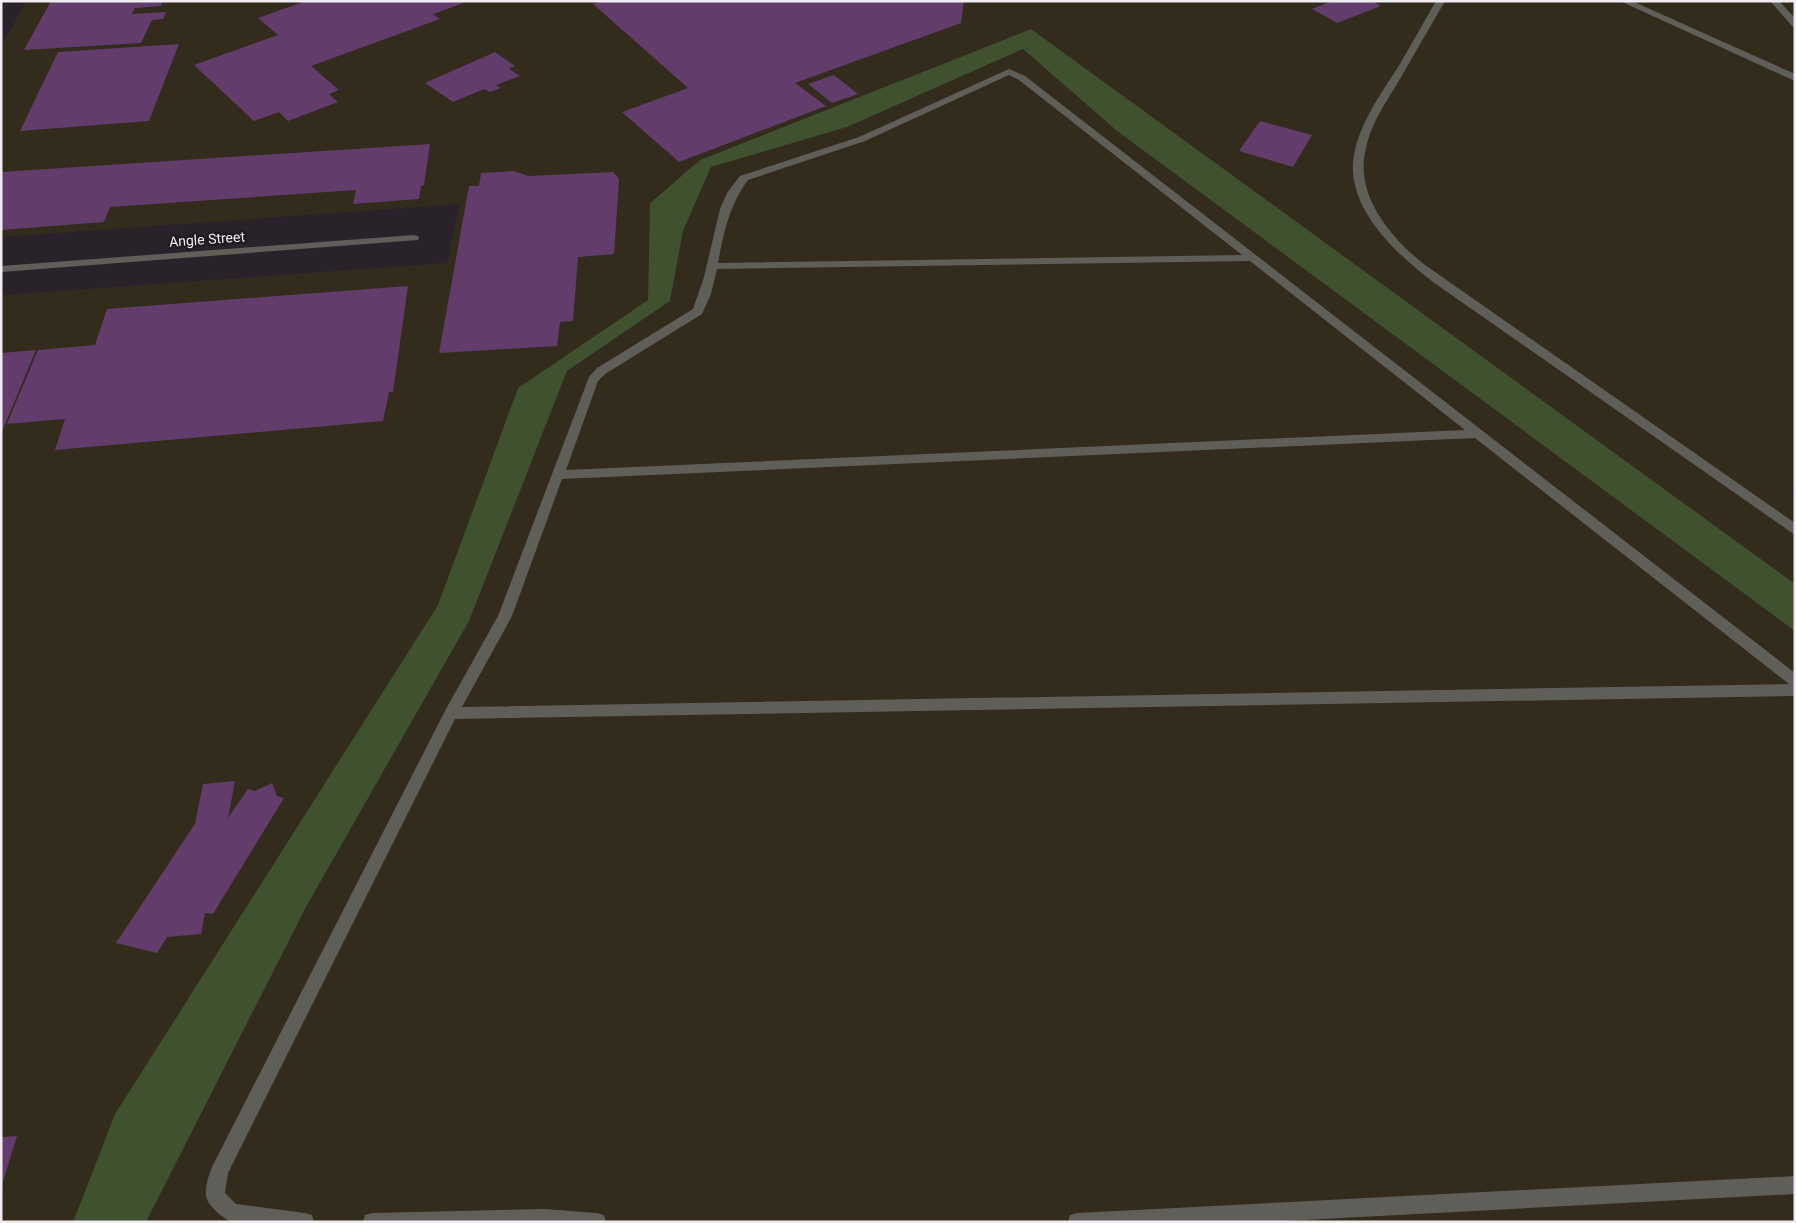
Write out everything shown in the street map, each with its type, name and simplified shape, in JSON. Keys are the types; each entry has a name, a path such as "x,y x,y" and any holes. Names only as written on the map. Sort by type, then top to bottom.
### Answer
{"street":[{"path":"1441,1 1374,114 1360,150 1358,165 1361,186 1380,226 1397,247 1437,280 1795,530"},
{"path":"1624,1 1795,78"},
{"path":"1774,1 1795,24"},
{"path":"306,1222 232,1213 215,1196 219,1171 452,713 505,616 593,380 601,371 698,311 704,299 712,266 720,216 730,197 744,178 869,136 1009,72 1022,78 1795,681"},
{"name":"Angle Street","path":"1,269 414,238"},
{"path":"712,266 1252,258"},
{"path":"557,475 1478,434"},
{"path":"452,713 1795,690"},
{"path":"1077,1222 1795,1186"},
{"path":"372,1222 544,1218 597,1222"}],"shaded area":[{"path":"26,1 1795,1 1795,492 1789,492 1795,497 1795,584 1031,29 700,160 650,202 648,300 518,388 438,605 115,1114 73,1222 1,1222 1,295 447,263 460,204 1,237 1,46"},
{"path":"1023,49 1117,131 1795,631 1795,1222 146,1222 306,907 469,621 567,371 670,301 683,231 711,167 847,127"}],"green space":[{"path":"1031,29 1795,584 1795,631 1117,131 1023,49 847,127 711,167 683,231 670,301 567,371 469,621 306,907 146,1222 73,1222 115,1114 438,605 518,388 648,300 650,203 700,160"}],"building":[{"path":"51,1 163,1 161,6 135,8 132,14 166,12 163,19 152,20 141,43 24,50"},
{"path":"306,1 469,1 433,14 440,19 311,66 339,90 329,94 338,102 288,121 279,112 254,121 194,65 278,35 258,18"},
{"path":"602,1 964,1 961,23 795,83 826,106 679,162 622,112 688,88 593,4"},
{"path":"1332,1 1373,1 1381,6 1337,23 1312,9"},
{"path":"179,44 149,121 20,131 58,52"},
{"path":"495,52 515,66 509,69 520,76 496,85 501,88 490,92 484,89 453,102 425,83"},
{"path":"834,75 858,94 832,103 808,84"},
{"path":"1260,121 1312,135 1293,167 1239,151"},
{"path":"430,144 424,185 421,186 419,199 353,204 356,190 110,207 104,222 1,230 1,172"},
{"path":"514,171 528,176 613,172 619,179 614,254 578,257 573,321 560,322 557,346 439,353 469,186 479,186 481,173"},
{"path":"408,286 393,392 389,392 383,421 55,450 65,419 7,424 38,350 95,345 107,309"},
{"path":"36,350 1,434 1,353"},
{"path":"235,781 228,818 248,789 255,791 272,783 277,796 284,798 213,914 205,913 201,934 167,937 157,953 116,943 195,824 203,784"},
{"path":"17,1136 2,1185 1,1185 1,1137"}]}
